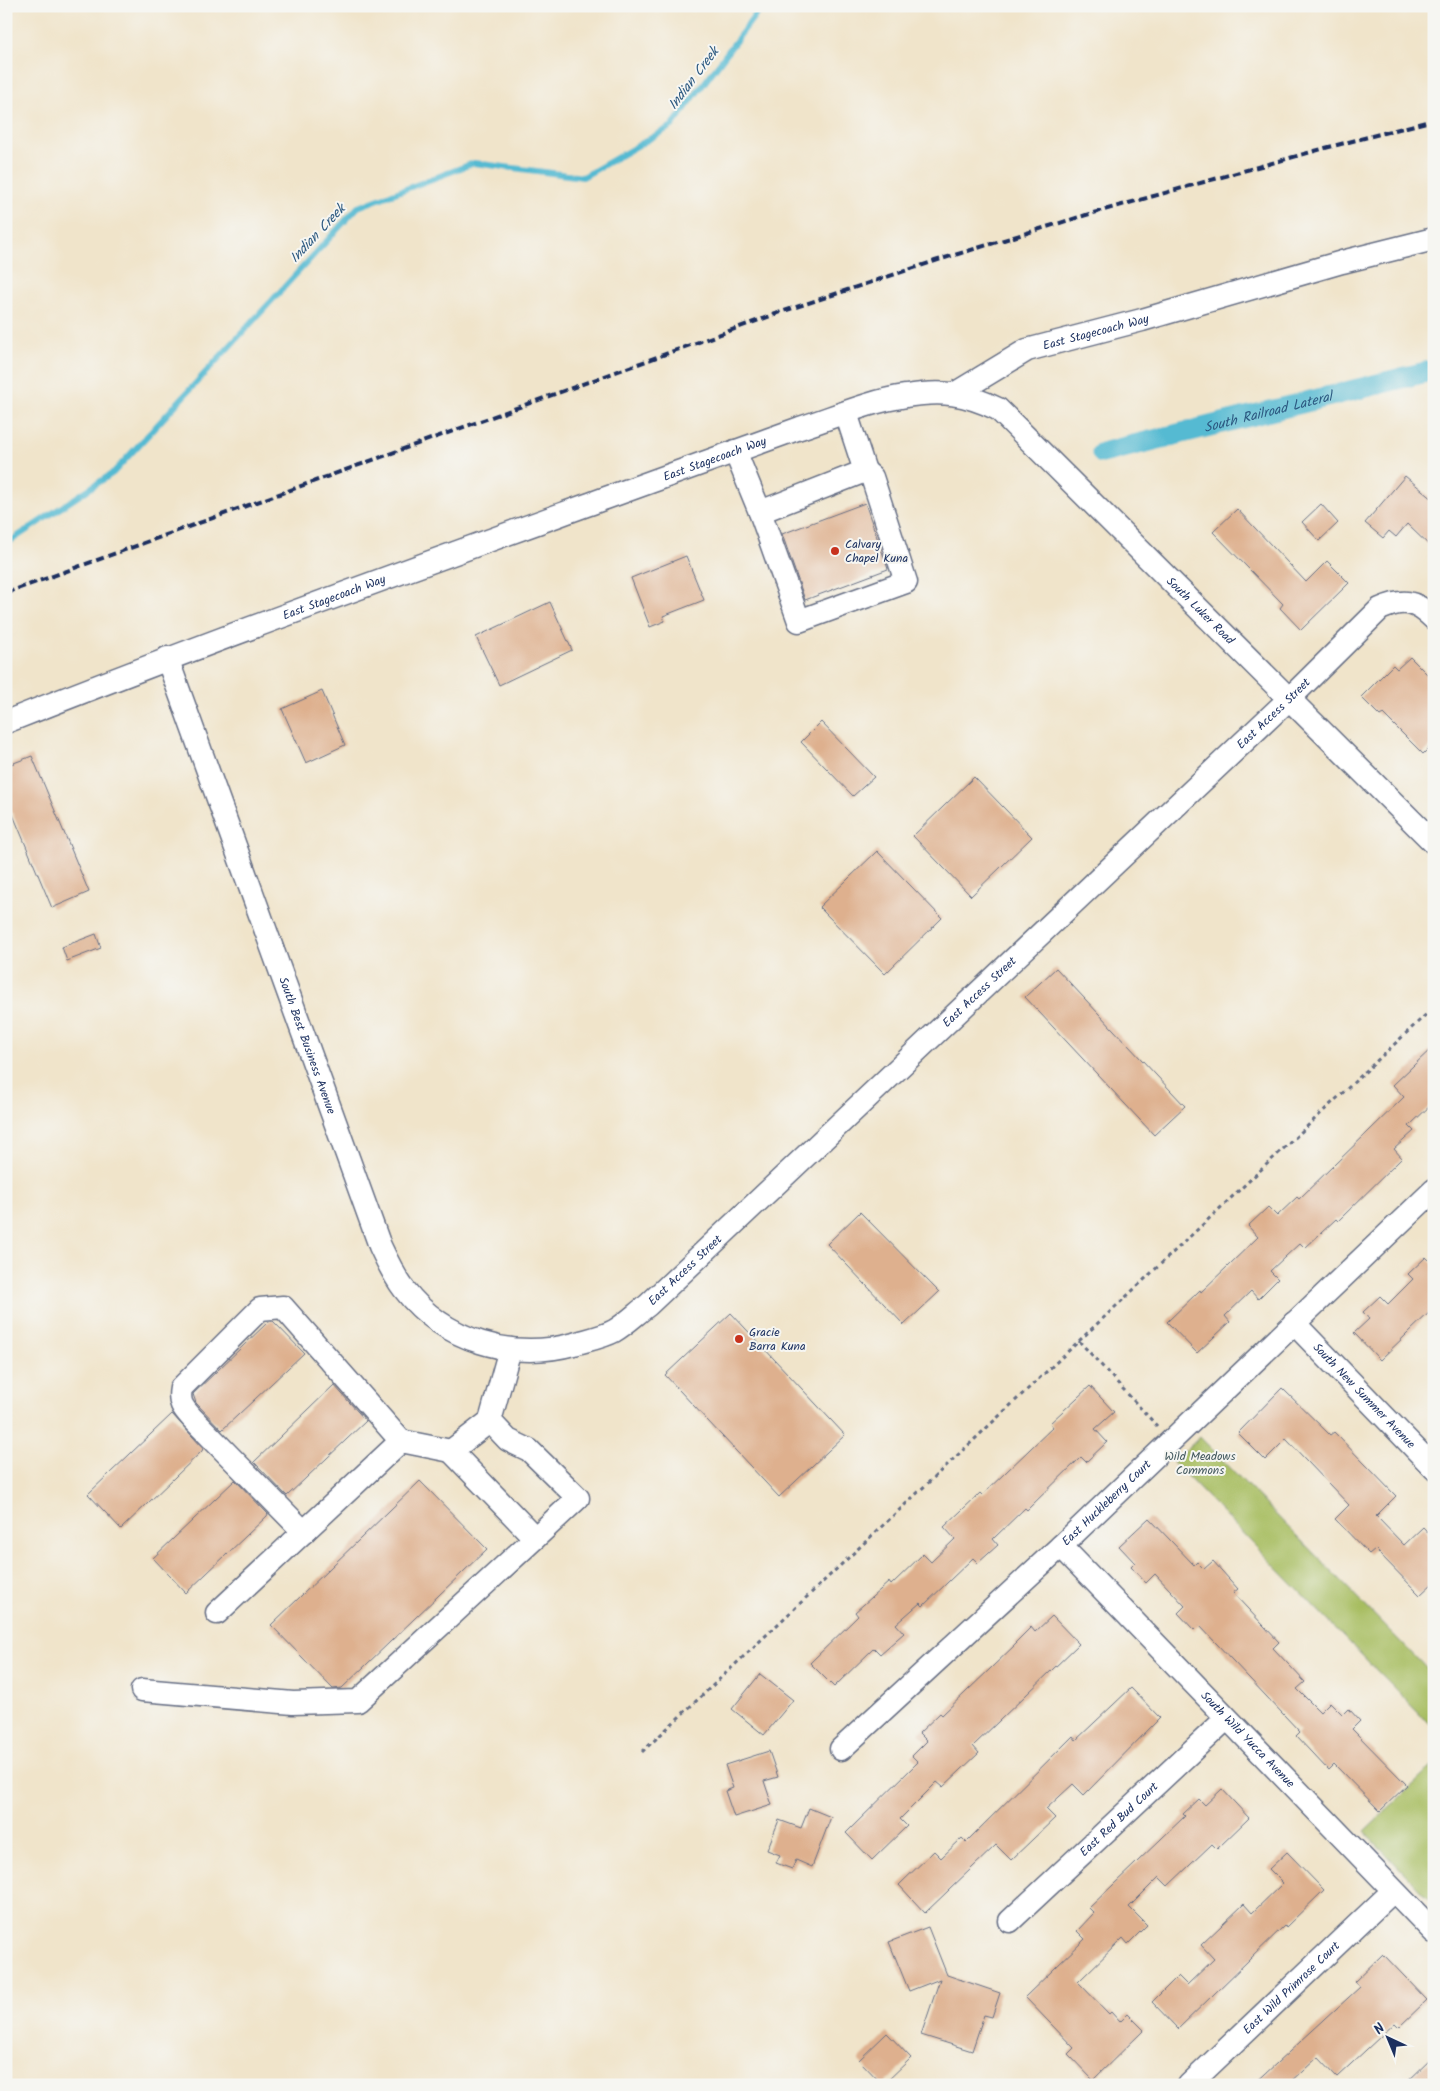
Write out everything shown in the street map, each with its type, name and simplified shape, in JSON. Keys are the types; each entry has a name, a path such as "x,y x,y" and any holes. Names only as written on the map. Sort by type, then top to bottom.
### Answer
{"street":[{"name":"East Stagecoach Way","path":"6,722 167,658 846,412 902,396 933,392 956,393 1027,350 1142,320 1342,262 1434,239"},
{"name":"South Luker Road","path":"956,393 998,409 1288,700 1434,842"},
{"path":"735,451 760,512 798,621 906,582 872,477 865,471 846,412"},
{"path":"760,512 865,471"},
{"name":"East Access Street","path":"535,1351 560,1348 614,1331 648,1306 1288,700 1380,609 1391,604 1404,602 1425,610 1434,619"},
{"name":"South Best Business Avenue","path":"167,658 390,1268 421,1307 441,1323 478,1341 510,1349 535,1351"},
{"name":"East Huckleberry Court","path":"841,1749 1060,1546 1434,1190"},
{"path":"304,1532 192,1418 182,1407 179,1400 181,1388 260,1308 283,1307 401,1441 451,1451 535,1538"},
{"name":"South New Summer Avenue","path":"1294,1323 1434,1468"},
{"path":"451,1451 490,1421 510,1349"},
{"path":"142,1690 293,1703 358,1701 578,1498 529,1450 508,1440 490,1421"},
{"path":"217,1613 401,1441"},
{"name":"South Wild Yucca Avenue","path":"1060,1546 1434,1932"},
{"name":"East Red Bud Court","path":"1010,1920 1226,1719"},
{"name":"East Wild Primrose Court","path":"1189,2085 1393,1891"}],"path":[{"path":"642,1752 1434,1007"},
{"path":"1079,1342 1158,1427"}],"green space":[{"name":"Wild Meadows Commons","path":"1200,1437 1434,1676 1434,1729 1173,1462"},
{"path":"1434,1765 1434,1904 1364,1831"}],"building":[{"path":"1405,476 1434,500 1434,550 1407,524 1396,537 1389,531 1383,538 1365,523"},
{"name":"Calvary Chapel Kuna","path":"865,503 888,569 805,600 782,534"},
{"path":"1321,504 1338,523 1319,541 1302,522"},
{"path":"1237,509 1306,582 1327,561 1349,583 1301,630 1280,608 1283,604 1213,532"},
{"path":"686,556 704,600 663,616 665,621 650,627 631,578"},
{"path":"550,602 572,650 499,685 476,637"},
{"path":"1410,657 1434,681 1434,743 1423,754 1383,714 1380,716 1361,697 1393,665 1397,669"},
{"path":"322,691 345,745 306,763 282,709"},
{"path":"821,722 874,777 853,796 801,742"},
{"path":"32,756 89,892 52,908 6,798 6,766"},
{"path":"974,777 1032,837 971,896 913,836"},
{"path":"877,851 942,918 885,974 819,907"},
{"path":"96,934 101,948 67,961 62,947"},
{"path":"1056,968 1185,1106 1154,1135 1025,997"},
{"path":"1434,1046 1434,1102 1409,1126 1414,1131 1394,1149 1402,1158 1338,1221 1336,1219 1305,1248 1300,1243 1270,1271 1278,1279 1258,1299 1251,1291 1225,1316 1230,1322 1197,1353 1167,1322 1258,1237 1248,1226 1268,1207 1277,1216 1297,1197 1299,1199 1404,1097 1393,1085"},
{"path":"860,1212 939,1292 904,1325 827,1244"},
{"path":"1426,1257 1434,1265 1434,1308 1380,1360 1354,1333 1369,1319 1363,1312 1380,1296 1388,1304 1413,1279 1408,1274"},
{"path":"731,1313 845,1435 779,1497 665,1375"},
{"path":"273,1321 304,1353 222,1430 196,1403 193,1394 268,1322"},
{"path":"334,1385 366,1421 287,1496 254,1462"},
{"path":"1090,1386 1114,1412 1095,1429 1107,1442 1086,1462 1081,1457 1027,1510 1025,1508 993,1539 998,1545 978,1563 973,1558 923,1606 920,1603 896,1624 904,1633 880,1654 874,1648 834,1687 810,1663 858,1616 855,1612 889,1582 891,1585 923,1554 931,1562 955,1539 944,1527 980,1493 982,1495 1053,1427 1050,1423"},
{"path":"1282,1388 1330,1435 1334,1432 1396,1496 1376,1516 1404,1545 1423,1527 1434,1539 1434,1582 1420,1595 1375,1549 1369,1554 1335,1519 1349,1505 1286,1439 1265,1460 1238,1433"},
{"path":"172,1414 203,1448 202,1451 121,1529 88,1494"},
{"path":"235,1480 268,1514 186,1593 153,1558"},
{"path":"420,1481 487,1549 342,1688 333,1689 271,1625"},
{"path":"1149,1518 1194,1565 1197,1562 1204,1569 1213,1561 1238,1589 1233,1593 1279,1642 1273,1648 1305,1682 1297,1689 1320,1712 1330,1702 1343,1715 1349,1709 1360,1721 1352,1729 1407,1785 1380,1811 1334,1764 1328,1770 1296,1736 1300,1732 1199,1625 1194,1630 1178,1613 1185,1606 1155,1574 1146,1583 1131,1567 1135,1563 1119,1546"},
{"path":"1052,1616 1079,1644 973,1746 979,1753 943,1787 937,1782 900,1819 907,1826 872,1860 846,1833 918,1762 912,1756 927,1741 919,1733 940,1713 942,1715 1016,1644 1031,1627 1035,1632"},
{"path":"760,1674 793,1700 764,1735 732,1709"},
{"path":"1131,1688 1160,1718 1084,1795 1073,1784 1046,1809 1055,1818 1011,1860 996,1845 925,1913 899,1885 934,1851 941,1858 962,1838 966,1842 1073,1736 1076,1740"},
{"path":"769,1751 778,1777 764,1781 772,1805 734,1817 725,1791 733,1788 725,1765"},
{"path":"1222,1789 1249,1818 1217,1849 1212,1844 1168,1886 1159,1877 1129,1907 1147,1925 1128,1944 1123,1938 1078,1982 1109,2014 1111,2012 1120,2022 1128,2014 1144,2030 1093,2080 1068,2054 1074,2048 1025,1997 1085,1939 1077,1931 1094,1913 1089,1908 1185,1816 1183,1814 1199,1799 1205,1805"},
{"path":"809,1808 831,1817 812,1867 796,1860 792,1869 776,1863 780,1855 767,1850 779,1820 801,1828"},
{"path":"1287,1852 1324,1890 1286,1927 1285,1925 1178,2029 1152,2002 1178,1976 1187,1985 1214,1959 1201,1945 1244,1904 1252,1913 1283,1883 1269,1869"},
{"path":"928,1927 947,1975 1000,1993 992,2017 984,2015 972,2051 921,2035 940,1979 909,1991 889,1942"},
{"path":"1383,1954 1427,2000 1399,2027 1395,2023 1337,2077 1318,2057 1288,2085 1253,2085 1360,1987 1354,1982"},
{"path":"887,2033 911,2058 883,2085 859,2060"},
{"path":"1434,2056 1434,2085 1404,2085"}],"waterway":[{"name":"Indian Creek","path":"6,544 113,473 358,207 474,163 583,177 672,126 762,6"},
{"name":"South Railroad Lateral","path":"1102,453 1434,370"}],"railway":[{"path":"6,593 784,311 935,261 1086,215 1329,147 1434,120"}],"place":[{"name":"Calvary Chapel Kuna","path":"835,551"},
{"name":"Gracie Barra Kuna","path":"739,1339"}]}
